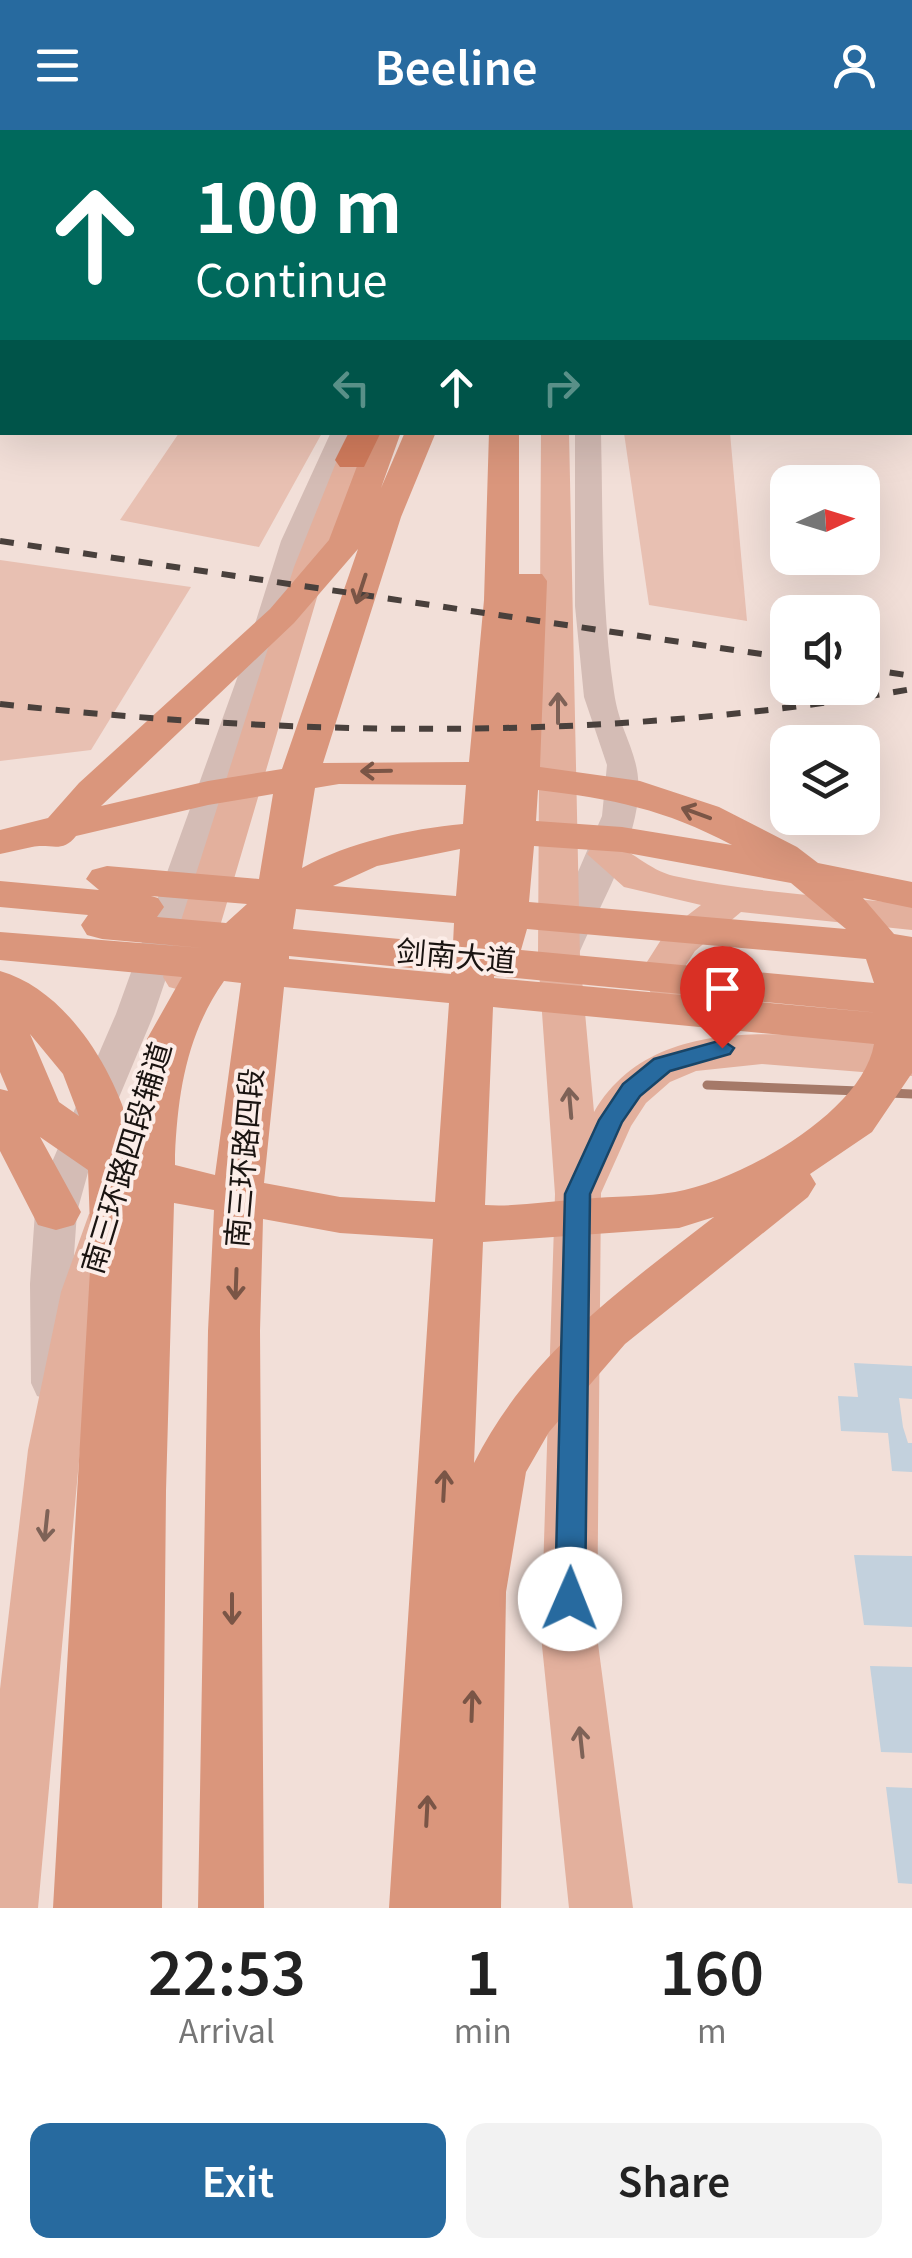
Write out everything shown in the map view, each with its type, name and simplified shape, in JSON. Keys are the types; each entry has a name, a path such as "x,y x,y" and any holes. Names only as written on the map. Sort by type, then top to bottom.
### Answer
{"highway":[{"name":"南三环路四段","path":"231,1908 234,1331 240,1172 256,1028 293,796 385,518 420,435"},
{"path":"422,1908 464,1129 501,600 504,435"},
{"path":"464,1129 505,950 527,692 531,568 527,435"},
{"path":"0,935 6,906 34,860 92,791 244,653 346,543 361,438"},
{"path":"2,869 44,835 208,793 340,772 502,774 642,794 705,815 784,856 857,915 886,953 900,990 902,1012 894,1066 855,1120 811,1168 606,1329 530,1416 499,1469 476,1592 468,1908"},
{"path":"0,816 227,780"},
{"path":"199,924 293,796"},
{"path":"0,824 40,831 65,845 79,859 81,890 59,958 40,977 0,990"},
{"path":"130,1908 144,1345 155,1117 164,1060 178,1017 222,950 261,910 310,879 388,848 451,837 602,836 912,894"},
{"path":"2,869 912,949"},
{"name":"剑南大道","path":"2,869 912,975"},
{"name":"剑南大道","path":"0,916 912,1001"},
{"path":"0,946 912,1032"},
{"path":"0,990 50,1023 86,1070 109,1128 116,1176 116,1253 86,1908"},
{"path":"0,1016 40,1112 85,1145 173,1184 340,1215 493,1224 678,1210 748,1187 828,1142 855,1120"},
{"path":"0,1104 56,1212"}],"main road":[{"path":"556,435 559,958 578,1194 569,1636 601,1908"},
{"path":"559,958 619,816 622,764 599,696 590,606 588,435"},
{"name":"南三环路四段辅道","path":"8,1901 8,1813 54,1450 85,1292 199,924 227,780 361,438"},
{"path":"54,1450 51,1284 56,1212 69,1169 227,780"},
{"path":"606,854 638,878 736,900 912,917"},
{"path":"722,1048 667,991 663,970 678,941 736,900"},
{"path":"578,1194 611,1120 631,1090 662,1065 722,1048 912,1061"},
{"path":"584,1908 588,1806"}],"shaded area":[{"path":"177,435 321,435 259,547 120,520"},
{"path":"624,435 730,435 747,621 649,605"},
{"path":"0,560 191,587 91,750 0,761"}],"building":[{"path":"854,1363 912,1366 912,1399 899,1398 903,1427 908,1443 912,1443 912,1472 892,1471 888,1433 841,1431 838,1396 858,1397"},
{"path":"854,1555 912,1556 912,1627 864,1625"},
{"path":"870,1666 912,1667 912,1753 881,1752"},
{"path":"886,1787 912,1788 912,1884 898,1883"}],"waterway":[{"path":"707,1085 859,1091"},
{"path":"890,1093 912,1094"}],"railway":[{"path":"0,541 770,655"},
{"path":"880,671 912,676"},
{"path":"0,704 227,723 456,729 685,718 912,689"}],"route":[{"path":"570,1599 578,1194 611,1120 631,1090 662,1065 722,1048"}]}
